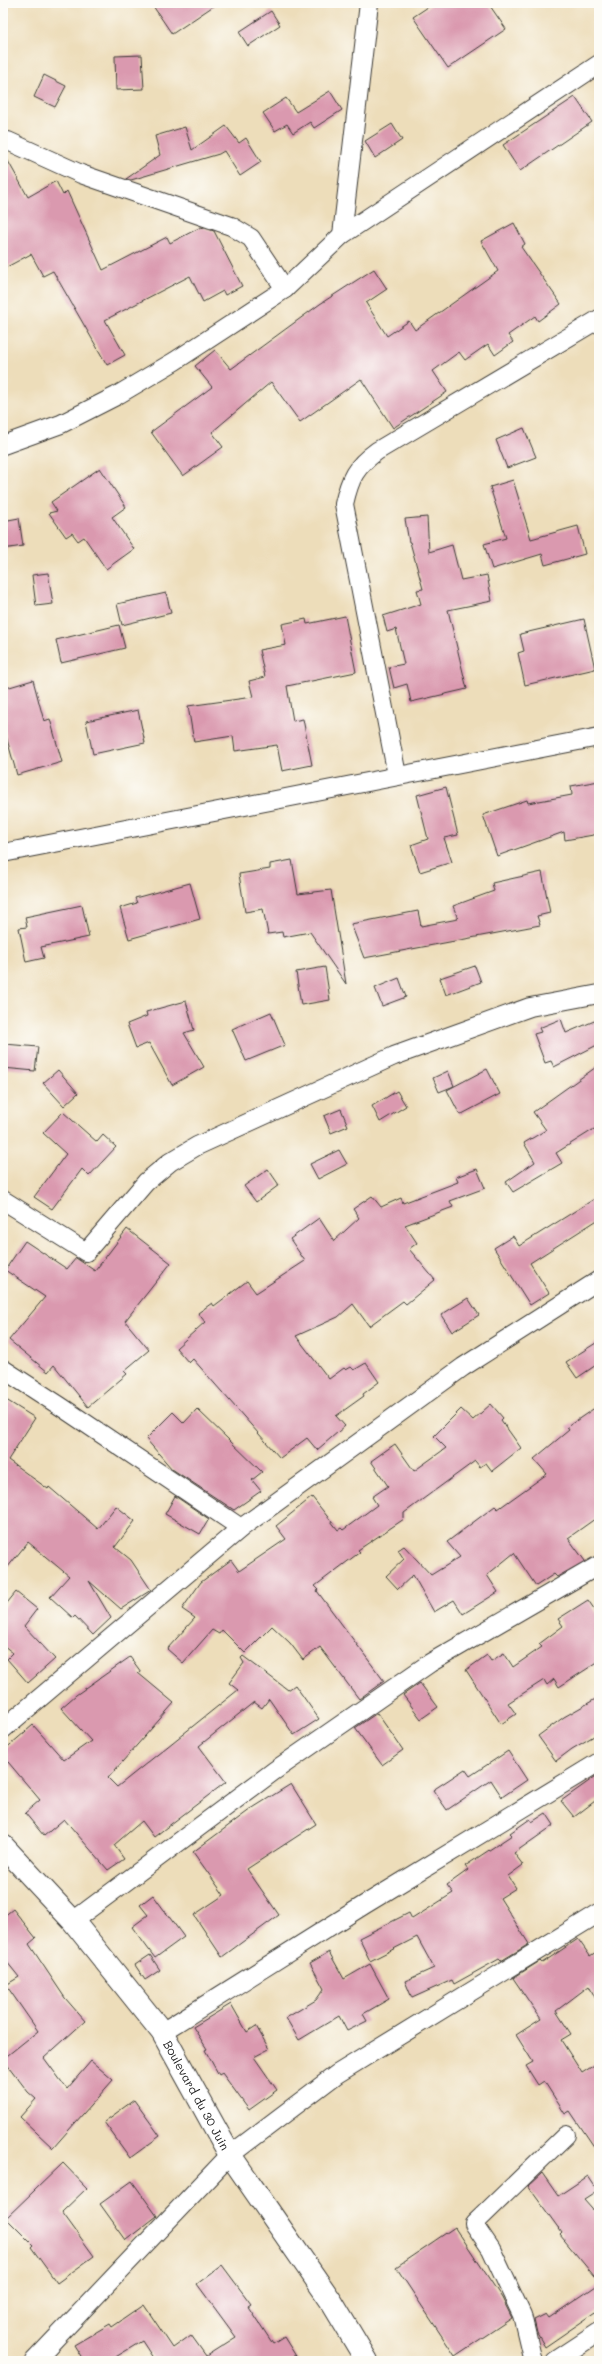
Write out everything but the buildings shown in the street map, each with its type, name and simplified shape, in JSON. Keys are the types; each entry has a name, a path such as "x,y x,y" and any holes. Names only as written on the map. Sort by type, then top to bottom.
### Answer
{"street":[{"path":"342,235 369,3"},
{"path":"3,445 61,424 116,396 175,361 286,289 342,235 599,64"},
{"path":"3,141 8,141 81,174 230,226 251,238 286,289"},
{"path":"397,775 344,504 349,484 360,463 377,451 599,319"},
{"path":"3,853 397,775 599,737"},
{"path":"3,1200 86,1252 146,1182 170,1162 197,1146 394,1056 530,1007 599,994"},
{"path":"3,1729 241,1528 463,1367 599,1280"},
{"path":"3,1369 241,1528"},
{"path":"73,1921 274,1771 430,1663 599,1565"},
{"path":"162,2032 364,1905 599,1762"},
{"name":"Boulevard du 30 Juin","path":"3,1846 73,1921 162,2032 230,2155 331,2301 367,2361"},
{"path":"34,2361 230,2155 337,2074 599,1913"},
{"path":"533,2361 522,2315 491,2249 474,2224 566,2135"},
{"path":"555,2361 599,2332"}]}
